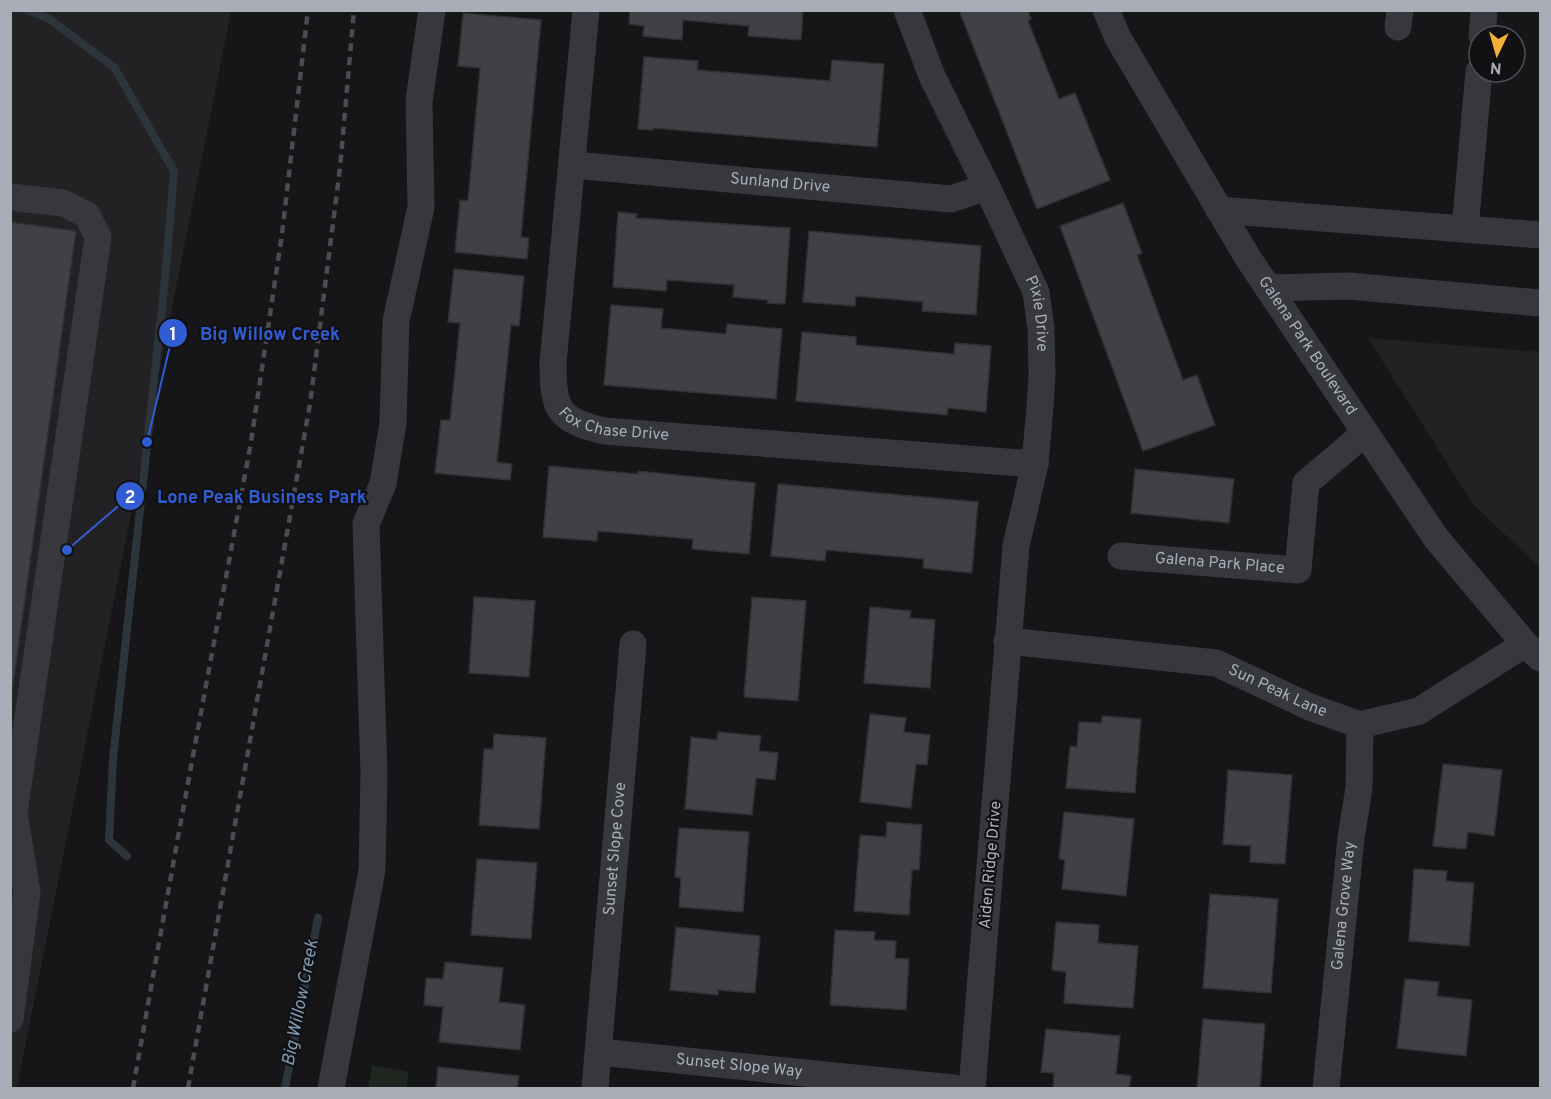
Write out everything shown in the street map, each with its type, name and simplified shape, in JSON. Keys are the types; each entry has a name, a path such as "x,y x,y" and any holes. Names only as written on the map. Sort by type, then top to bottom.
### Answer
{"street":[{"path":"331,1089 372,870 374,774 366,524 383,484 393,423 396,321 421,207 419,101 432,10"},
{"name":"Fox Chase Drive","path":"586,10 553,363 553,388 562,414 580,425 604,431 1035,464"},
{"name":"Pixie Drive","path":"907,10 932,76 1036,292 1041,328 1042,374 1035,464 1016,546 1007,641"},
{"name":"Galena Park Boulevard","path":"1106,10 1118,38 1219,210 1268,288 1436,537 1533,651"},
{"path":"1465,229 1478,84"},
{"name":"Sunland Drive","path":"573,165 951,199 987,187"},
{"path":"10,197 63,203 87,215 98,237 12,812 27,892 10,1019"},
{"path":"1219,210 1540,235"},
{"path":"1268,288 1348,286 1540,303"},
{"name":"Galena Park Place","path":"1121,555 1298,570 1306,483 1365,433"},
{"name":"Sun Peak Lane","path":"1007,641 1216,663 1310,707 1360,725"},
{"name":"Aiden Ridge Drive","path":"972,1089 1005,700 1007,641"},
{"name":"Sunset Slope Cove","path":"595,1089 633,645"},
{"path":"1360,725 1419,711 1533,651"},
{"name":"Galena Grove Way","path":"1326,1089 1351,838 1359,788 1360,725"},
{"name":"Sunset Slope Way","path":"599,1052 953,1089"}],"shaded area":[{"path":"10,11 231,11 17,1088 10,1088"},
{"path":"1368,338 1540,352 1540,568 1473,504"},
{"path":"372,1065 409,1072 406,1088 368,1088"}],"building":[{"path":"630,10 803,10 801,40 748,36 749,26 683,20 682,40 643,36 644,26 629,24"},
{"path":"959,10 1028,10 1031,19 1028,21 1059,99 1075,93 1110,180 1037,209"},
{"path":"463,13 541,20 521,237 529,238 527,259 455,252 460,200 468,201 480,68 458,66"},
{"path":"644,57 698,61 697,70 830,81 832,60 884,64 877,147 653,128 653,130 638,129"},
{"path":"1123,203 1142,253 1137,255 1183,380 1197,375 1215,425 1143,451 1060,226"},
{"path":"618,212 637,214 636,218 790,228 785,304 733,297 734,285 667,280 666,291 613,287"},
{"path":"10,222 76,231 10,707"},
{"path":"809,231 981,246 976,315 922,311 923,302 856,296 855,306 803,302"},
{"path":"454,269 524,276 519,326 511,325 497,462 512,464 510,480 435,473 441,420 450,420 460,323 448,322"},
{"path":"611,305 663,309 661,328 726,334 727,324 782,329 776,399 604,385"},
{"path":"802,332 856,337 856,345 954,354 955,343 991,346 986,412 948,408 947,415 796,401"},
{"path":"549,466 638,474 638,471 755,483 749,554 692,549 693,539 598,531 597,541 543,537"},
{"path":"1135,469 1234,479 1229,523 1131,513"},
{"path":"778,484 978,502 972,573 923,568 924,559 826,550 825,561 771,556"},
{"path":"474,597 535,601 529,677 469,673"},
{"path":"752,597 806,601 798,701 744,697"},
{"path":"870,607 911,611 910,618 935,620 930,688 864,683"},
{"path":"870,714 906,718 904,732 930,735 927,765 916,764 911,808 860,802"},
{"path":"1102,716 1141,719 1135,793 1066,788 1070,746 1077,747 1079,722 1102,723"},
{"path":"718,732 761,736 759,751 778,753 775,780 756,778 752,815 685,809 691,737 717,740"},
{"path":"494,734 546,738 539,829 479,825 484,749 493,749"},
{"path":"1443,764 1502,770 1494,836 1468,832 1466,849 1433,846"},
{"path":"1228,770 1292,775 1285,864 1250,862 1251,846 1223,844"},
{"path":"1064,812 1134,819 1126,896 1062,889 1065,860 1059,859"},
{"path":"887,822 922,825 919,870 912,870 909,915 854,911 860,835 886,837"},
{"path":"679,828 749,832 743,912 679,907 681,878 675,877"},
{"path":"477,859 537,863 531,939 471,935"},
{"path":"1414,869 1447,871 1446,881 1474,883 1469,946 1409,941"},
{"path":"1210,894 1278,899 1271,993 1203,988"},
{"path":"1056,922 1099,925 1098,943 1138,946 1133,1008 1064,1003 1066,972 1052,970"},
{"path":"676,927 760,936 755,993 718,990 718,995 670,990"},
{"path":"835,930 875,932 874,940 896,941 895,958 909,959 906,1010 830,1005"},
{"path":"445,962 503,968 499,1002 525,1005 520,1050 439,1042 443,1007 424,1005 426,978 443,979"},
{"path":"1405,979 1439,982 1437,996 1472,1000 1466,1056 1397,1048"},
{"path":"1203,1019 1265,1024 1260,1088 1197,1088"},
{"path":"1046,1029 1120,1036 1116,1074 1131,1076 1129,1088 1053,1088 1054,1073 1041,1072"},
{"path":"438,1067 519,1076 517,1088 436,1088"}],"waterway":[{"name":"Big Willow Creek","path":"28,10 48,18 114,67 174,171 165,279 113,759 109,840 127,856"},
{"name":"Big Willow Creek","path":"285,1088 318,918"}],"railway":[{"path":"133,1088 251,442 282,234 308,10"},
{"path":"188,1088 310,404 340,168 354,10"}],"place":[{"name":"Big Willow Creek","path":"147,442"},
{"name":"Lone Peak Business Park","path":"67,550"}]}
